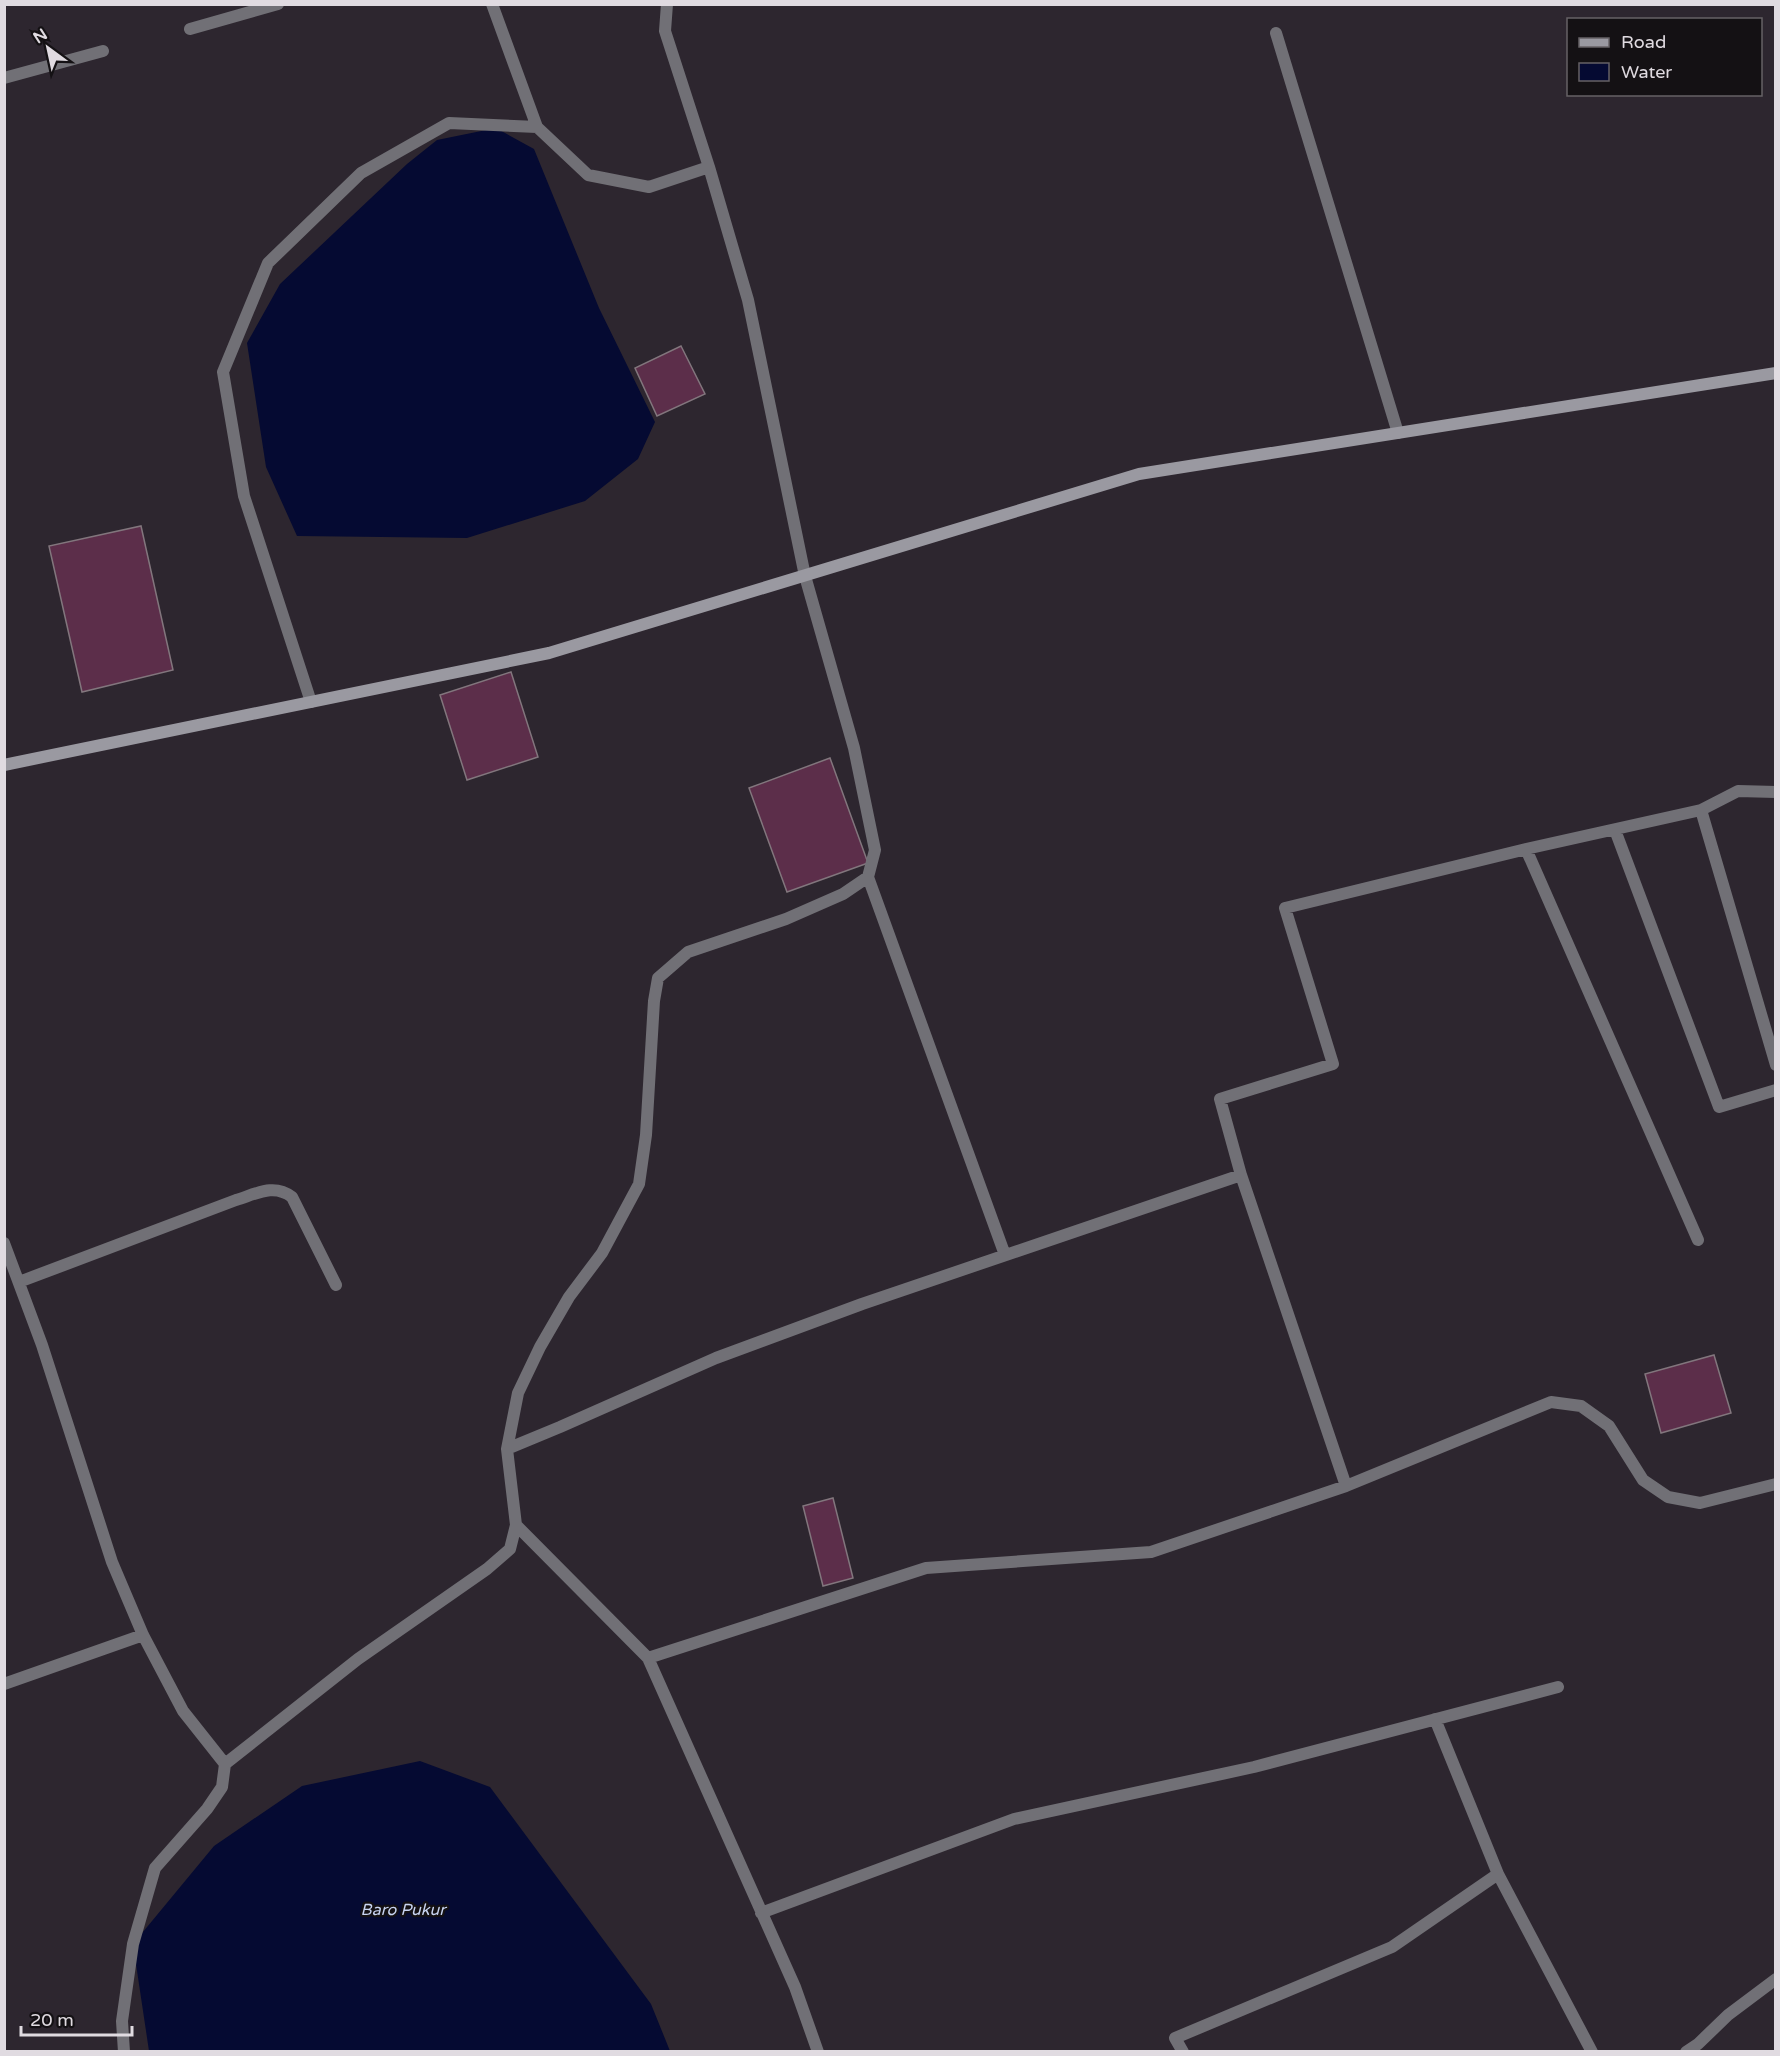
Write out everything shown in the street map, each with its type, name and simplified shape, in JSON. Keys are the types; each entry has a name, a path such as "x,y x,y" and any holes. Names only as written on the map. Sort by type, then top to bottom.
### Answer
{"main road":[{"path":"4,765 549,653 1139,474 1776,373"}],"street":[{"path":"190,29 278,4"},
{"path":"492,4 537,127 588,175 649,187 709,167"},
{"path":"667,4 665,31 709,167 748,300 805,576 854,747 875,850 868,877 1005,1255"},
{"path":"1276,33 1398,433"},
{"path":"4,78 103,51"},
{"path":"311,702 244,496 223,372 268,263 361,173 449,123 537,127"},
{"path":"1346,1486 1241,1175 1220,1099 1333,1064 1285,908 1526,849 1701,810 1737,791 1776,792"},
{"path":"1701,810 1776,1065"},
{"path":"1615,830 1719,1107 1776,1090"},
{"path":"1526,849 1698,1240"},
{"path":"124,2052 122,2021 133,1944 155,1868 207,1809 222,1786 225,1764 358,1659 487,1569 510,1549 516,1525 507,1449 518,1393 540,1347 569,1297 602,1253 639,1184 646,1135 654,1001 658,978 688,952 786,919 843,894 868,877"},
{"path":"507,1449 716,1358 862,1304 1241,1175"},
{"path":"19,1282 236,1200 271,1190 283,1191 292,1197 336,1285"},
{"path":"4,1243 42,1345 112,1562 142,1635 183,1711 225,1764"},
{"path":"648,1658 926,1568 1151,1552 1346,1486 1551,1402 1581,1406 1609,1426 1643,1480 1668,1497 1700,1503 1776,1484"},
{"path":"516,1525 648,1658 795,1987 818,2052"},
{"path":"4,1684 142,1635"},
{"path":"761,1912 1014,1819 1254,1767 1558,1687"},
{"path":"1436,1719 1498,1874 1592,2052"},
{"path":"1183,2052 1175,2038 1392,1947 1498,1874"},
{"path":"1686,2052 1700,2048 1728,2015 1776,1979"}],"water":[{"path":"496,128 534,149 599,308 655,422 638,459 585,501 467,538 297,536 266,467 247,343 280,284 407,164 437,140"},
{"name":"Baro Pukur","path":"420,1761 490,1787 651,2004 670,2051 149,2051 133,1944 214,1846 302,1786"}],"building":[{"path":"681,346 705,394 657,416 635,368"},
{"path":"141,526 173,670 82,692 49,546"},
{"path":"511,672 538,757 467,780 440,695"},
{"path":"830,758 868,863 787,892 749,788"},
{"path":"1714,1355 1731,1413 1661,1433 1645,1374"},
{"path":"833,1498 853,1578 823,1586 803,1506"}]}
